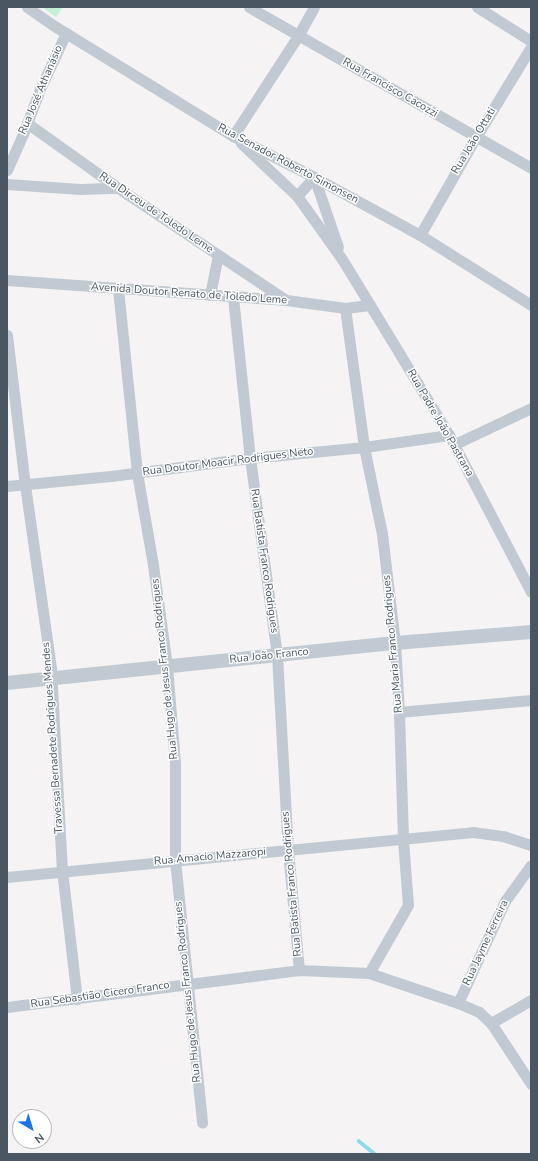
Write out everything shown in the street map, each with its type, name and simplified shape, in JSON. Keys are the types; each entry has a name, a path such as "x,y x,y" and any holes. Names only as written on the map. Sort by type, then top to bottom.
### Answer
{"street":[{"name":"Rua Senador Roberto Simonsen","path":"28,7 66,33 233,136 314,177 420,235 531,305"},
{"name":"Rua Francisco Cacozzi","path":"249,7 531,168"},
{"path":"233,136 298,36 314,7"},
{"path":"477,7 531,41"},
{"name":"Rua José Athanásio","path":"7,170 40,89 66,33"},
{"name":"Rua João Ottati","path":"420,235 476,137 531,47"},
{"name":"Rua Dirceu de Toledo Leme","path":"27,123 118,188 286,300"},
{"name":"Rua Padre João Pastrana","path":"233,136 297,196 342,259 452,440 531,592"},
{"path":"297,196 314,177"},
{"name":"Rua Padre João Pastrana","path":"314,177 342,259"},
{"path":"7,184 80,189 118,188"},
{"path":"210,295 218,255"},
{"name":"Avenida Doutor Renato de Toledo Leme","path":"7,280 286,300 345,308 370,305"},
{"name":"Rua Hugo de Jesus Franco Rodrigues","path":"118,288 137,473 153,565 167,666 175,763 174,860 202,1123"},
{"name":"Rua Batista Franco Rodrigues","path":"233,296 250,458 277,655 288,850 300,970"},
{"name":"Rua Maria Franco Rodrigues","path":"345,308 364,447 382,534 395,643 403,840 408,905 369,973"},
{"name":"Travessa Bernadete Rodrigues Mendes","path":"7,335 25,485 51,668 62,870 77,999"},
{"name":"Rua Doutor Moacir Rodrigues Neto","path":"7,486 137,473 250,458 452,440 531,408"},
{"name":"Rua João Franco","path":"7,683 51,680 167,666 395,643 531,632"},
{"path":"399,712 531,700"},
{"name":"Rua Amacio Mazzaropi","path":"7,877 62,870 403,840 473,832 503,836 531,845"},
{"name":"Rua Jayme Ferreira","path":"458,1003 504,901 531,865"},
{"name":"Rua Sebastião Cicero Franco","path":"7,1007 300,970 369,973 458,1003 479,1012 491,1023 531,1084"},
{"path":"491,1023 531,1000"}],"green space":[{"path":"42,7 63,7 56,17"}],"waterway":[{"path":"359,1141 375,1154"}]}
